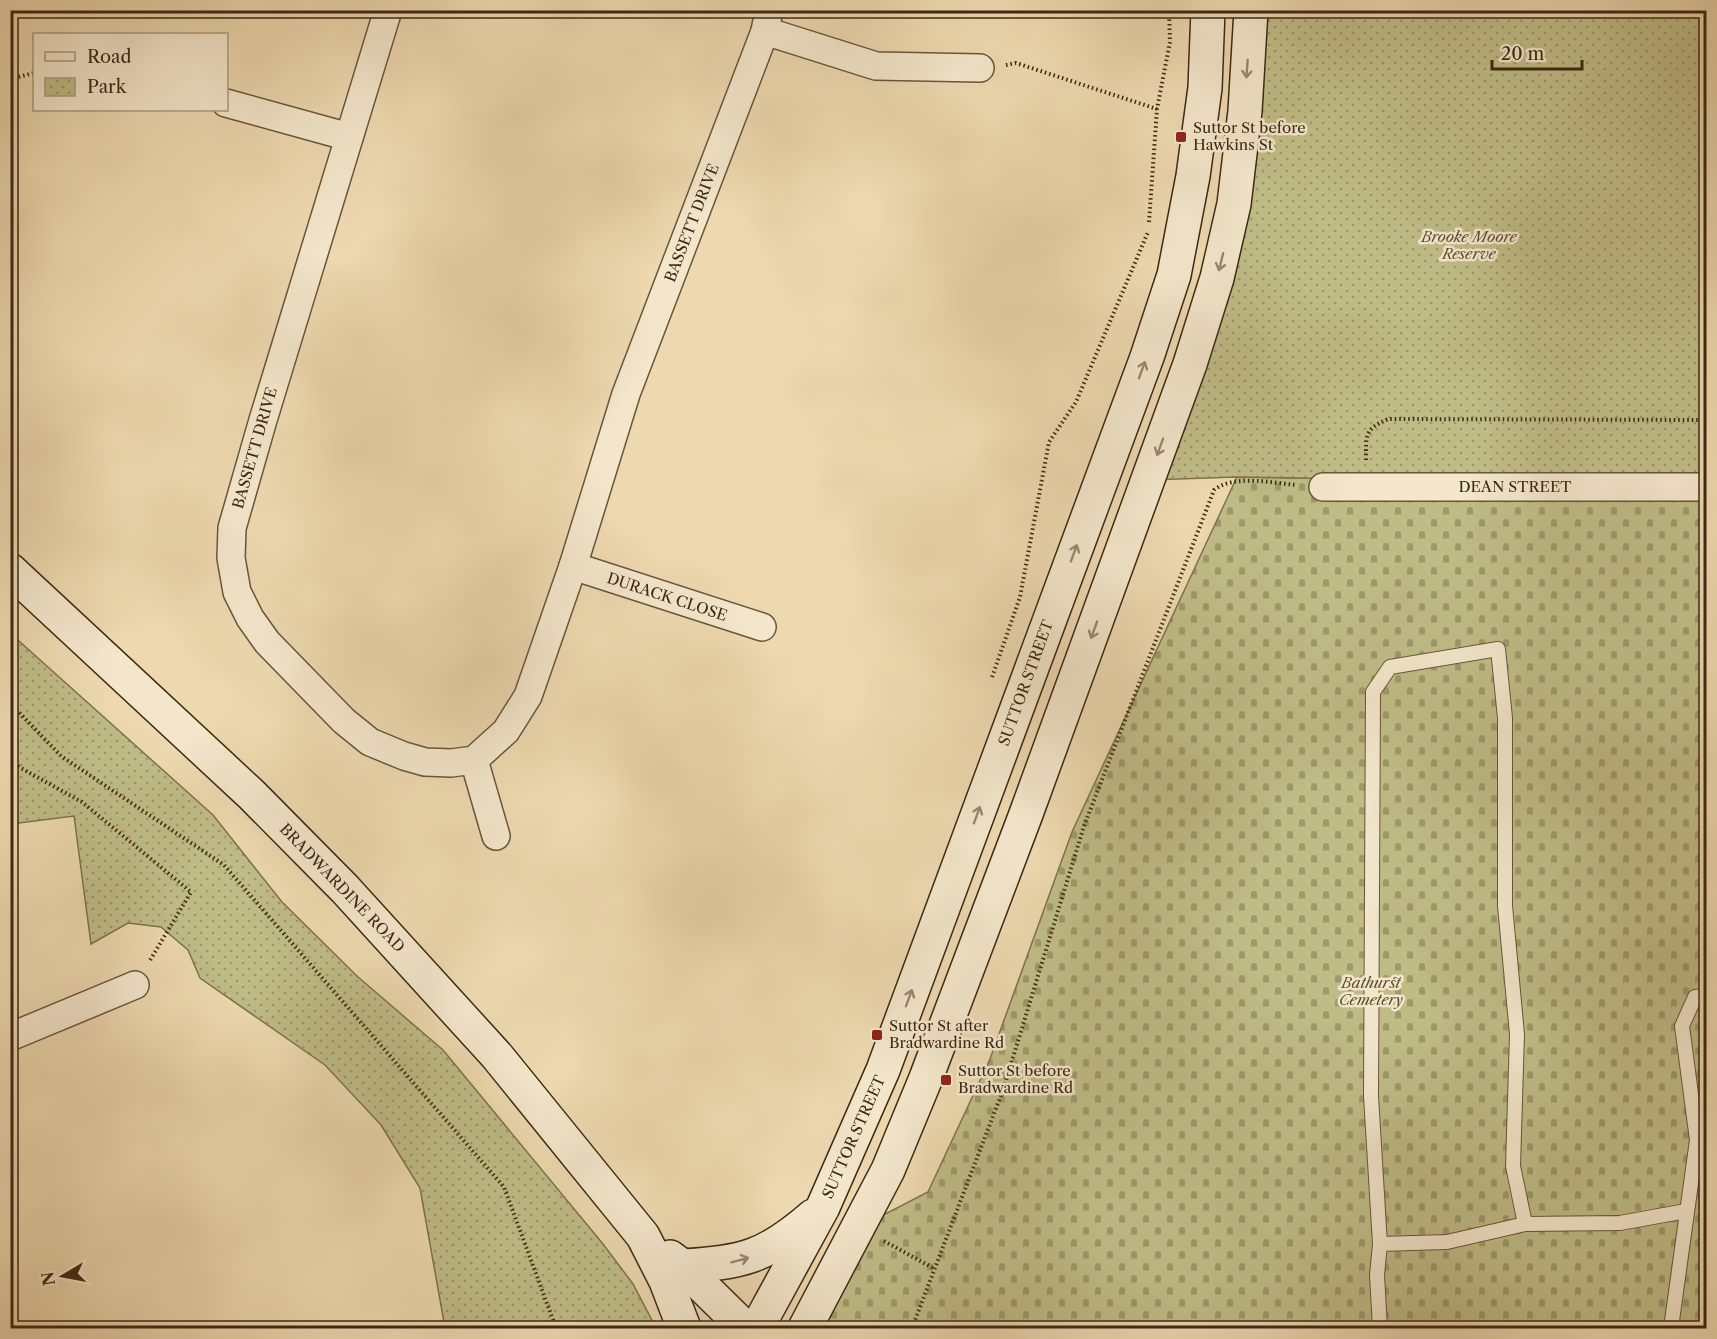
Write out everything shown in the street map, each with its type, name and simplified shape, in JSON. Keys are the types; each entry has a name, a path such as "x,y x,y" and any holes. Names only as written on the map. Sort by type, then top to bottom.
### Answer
{"main road":[{"name":"SUTTOR STREET","path":"757,1329 823,1207 883,1070 1147,357 1174,275 1193,176 1205,88 1208,10"},
{"path":"805,1329 888,1170 926,1078 1026,814 1190,364 1217,278 1234,204 1245,111 1251,10"},
{"name":"BRADWARDINE ROAD","path":"10,570 252,795 345,889 496,1056 643,1236 666,1281 684,1329"},
{"path":"682,1266 741,1260 766,1250 793,1233 823,1207"},
{"name":"BRADWARDINE ROAD","path":"643,1236 682,1266 745,1329"}],"street":[{"name":"BASSETT DRIVE","path":"388,10 232,528 231,558 237,592 250,618 267,642 344,721 370,742 404,756 425,762 451,763 474,760 506,731 528,696 573,566 626,394 767,21"},
{"path":"767,21 876,66 980,68"},
{"path":"228,104 349,137"},
{"name":"DEAN STREET","path":"1323,487 1707,487"},
{"name":"DURACK CLOSE","path":"573,566 762,627"},
{"path":"474,760 496,836"},
{"path":"10,1037 135,985"}],"lane":[{"path":"1380,1329 1377,1275 1380,1244 1371,1096 1373,692 1390,667 1498,649 1505,718 1505,906 1517,1034 1513,1166 1524,1224"},
{"path":"1671,1329 1697,1140 1682,1026 1695,997 1707,996"},
{"path":"1380,1244 1447,1242 1524,1224 1620,1223 1686,1211"}],"path":[{"path":"988,687 1020,597 1048,442 1076,402 1149,231 1157,109 1170,42 1169,10"},
{"path":"980,68 1016,63 1157,109"},
{"path":"10,79 33,73"},
{"path":"1365,487 1366,435 1374,425 1388,419 1707,420"},
{"path":"912,1329 1003,1090 1084,826 1214,490 1224,482 1252,481 1323,487"},
{"path":"10,704 62,756 224,865 232,874 504,1187 556,1329"},
{"path":"10,762 82,802 191,892 135,985"}],"green space":[{"name":"Brooke Moore Reserve","path":"1251,11 1706,11 1706,485 1237,477 1149,480 1190,364"},
{"name":"Bathurst Cemetery","path":"1237,477 1706,485 1706,1328 805,1328 860,1227 928,1192 990,1059 1072,832"},
{"path":"10,633 213,815 282,902 358,977 443,1050 603,1244 633,1284 656,1328 445,1328 420,1188 381,1125 325,1065 200,978 188,950 161,927 128,923 91,944 74,816 11,824"}],"place":[{"name":"Suttor St before Hawkins St","path":"1181,137"},
{"name":"Suttor St after Bradwardine Rd","path":"877,1035"},
{"name":"Suttor St before Bradwardine Rd","path":"946,1080"}]}
